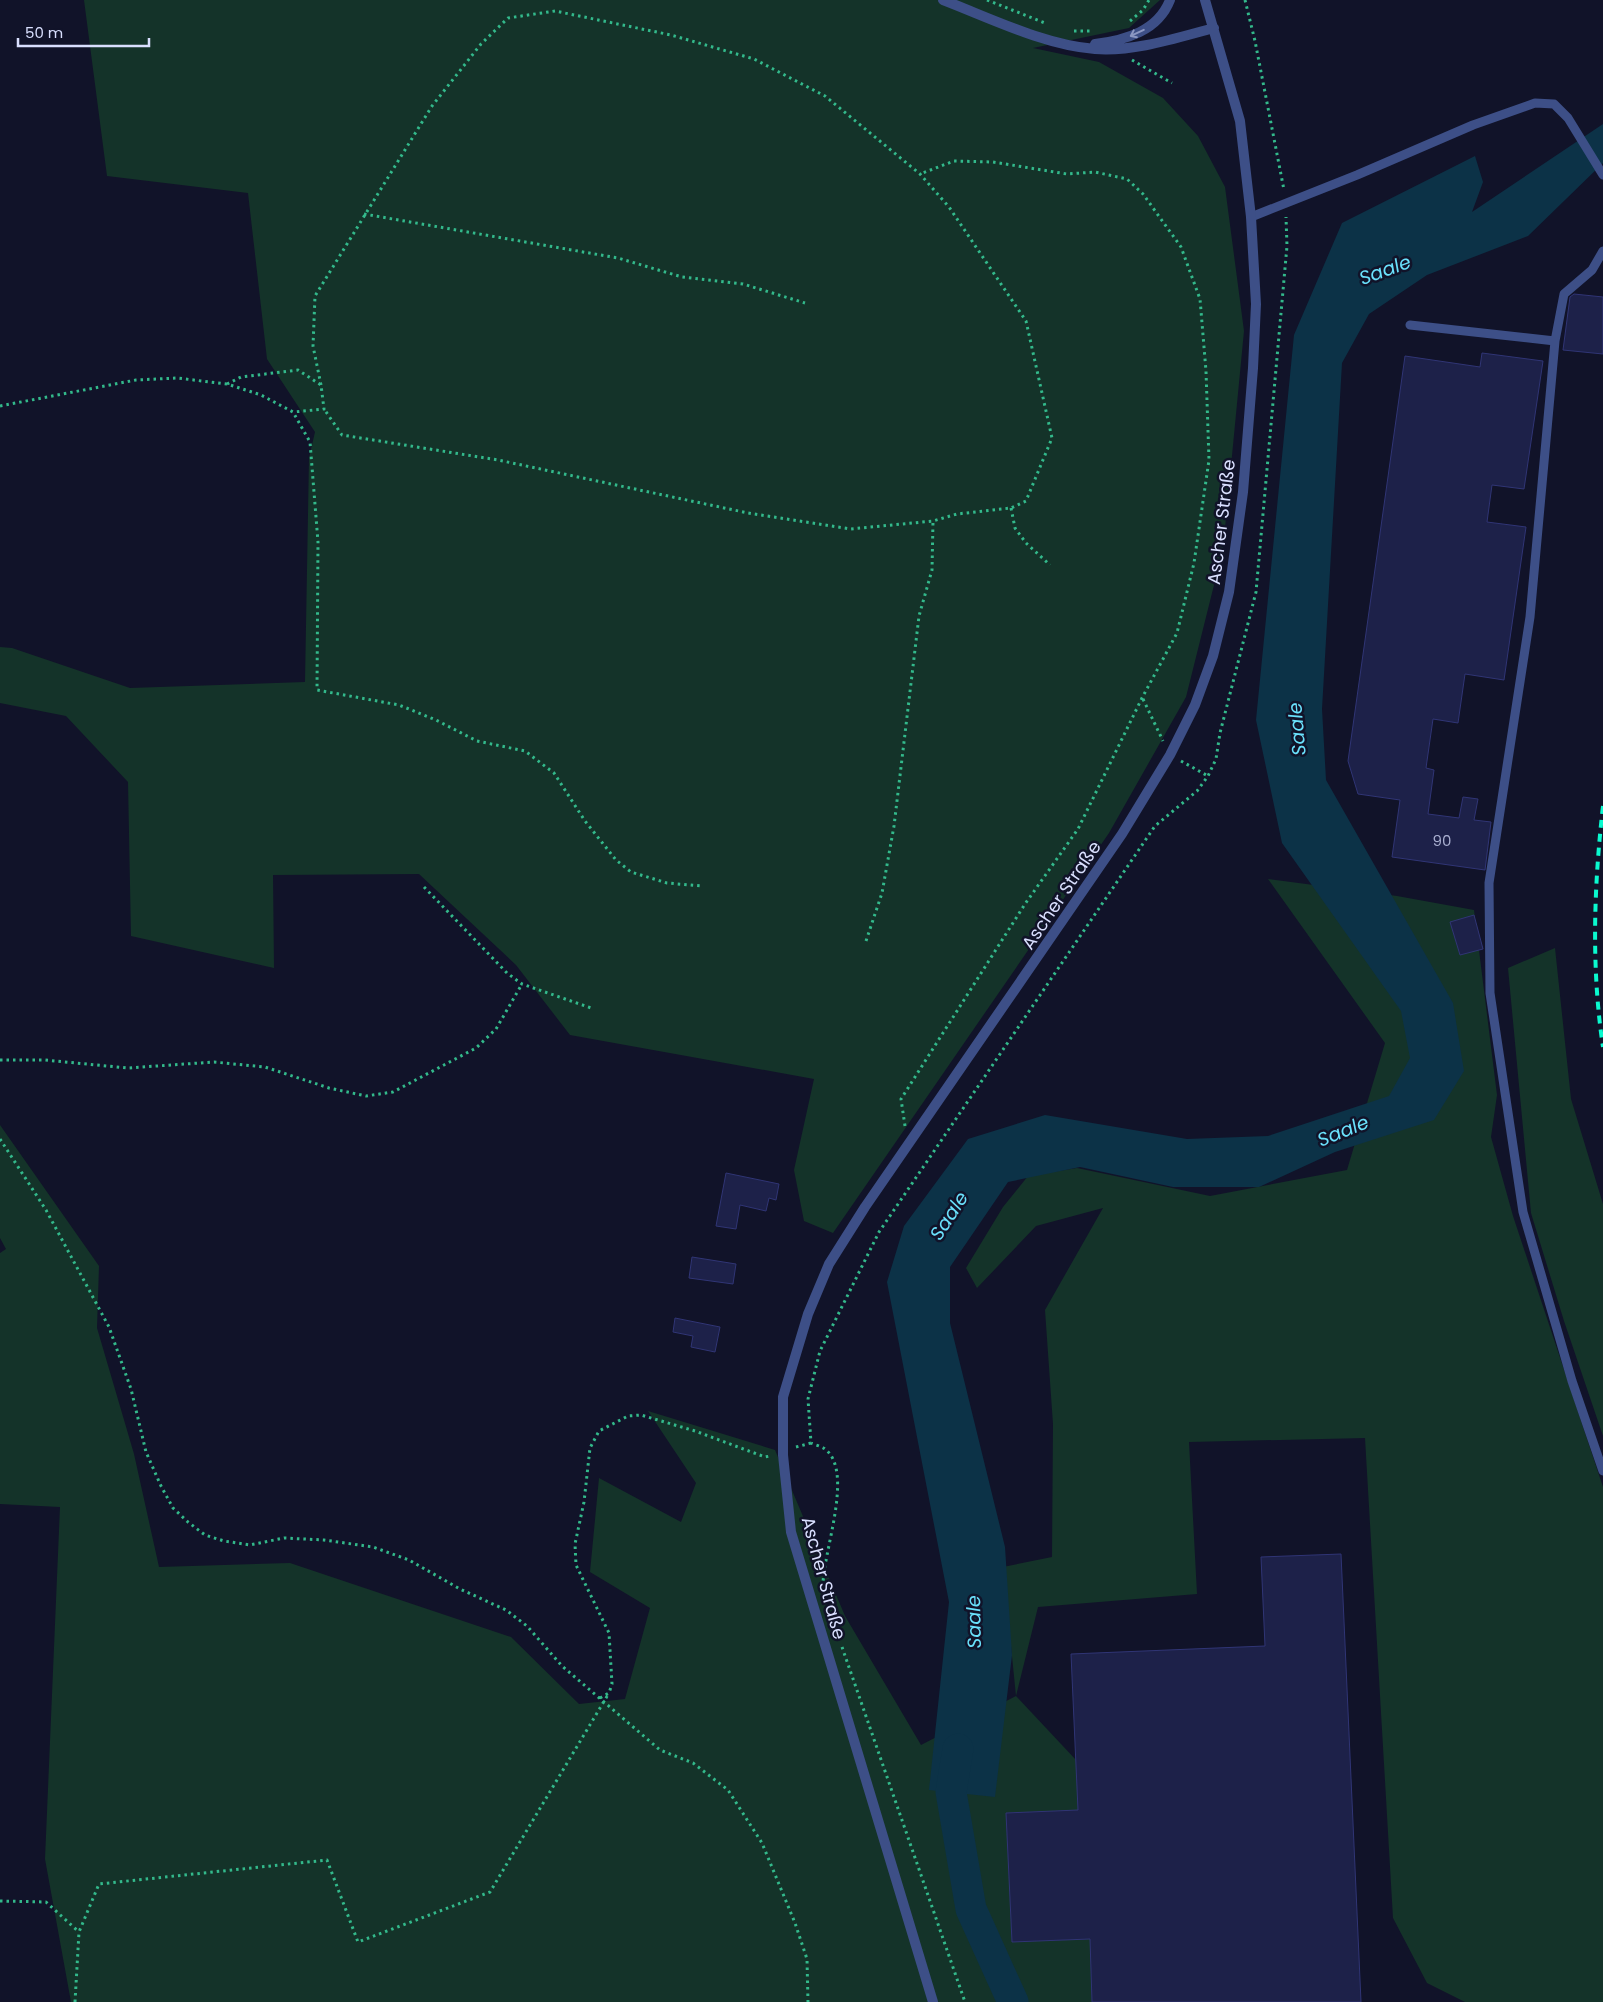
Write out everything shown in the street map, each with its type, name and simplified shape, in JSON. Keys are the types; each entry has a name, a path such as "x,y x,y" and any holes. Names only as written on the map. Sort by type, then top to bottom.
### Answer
{"street":[{"path":"943,0 1034,35 1071,46 1096,50 1120,49 1160,42 1214,28"},
{"path":"1071,46 1105,43 1129,37 1152,26 1170,0"},
{"name":"Ascher Straße","path":"933,2002 791,1532 783,1455 783,1397 808,1314 829,1264 865,1207 1122,834 1170,755 1195,705 1213,656 1229,592 1243,492 1254,368 1256,304 1251,218 1240,121 1205,0"}],"lane":[{"path":"1251,218 1369,170 1460,130 1535,103 1554,104 1568,118 1603,175"},
{"path":"1603,251 1592,270 1564,294 1555,341 1530,617 1490,883 1490,993 1522,1212 1572,1381 1603,1471"},
{"path":"1410,325 1555,341"}],"path":[{"path":"987,0 1048,24"},
{"path":"1126,23 1143,10 1149,0"},
{"path":"824,1592 822,1585 839,1485 834,1464 826,1449 811,1443 808,1399 820,1351 879,1232 1155,826 1197,791 1208,776 1216,759 1220,733 1256,592 1287,246 1286,204 1281,172 1257,50 1245,0"},
{"path":"555,11 672,35 754,59 825,96 920,174 949,206 1026,321 1052,438 1026,501 1011,508 957,514 933,521 851,529 748,513 498,460 342,434 324,409 313,346 315,296 364,214 432,106 480,44 508,18 555,11"},
{"path":"1065,31 1098,31"},
{"path":"1120,49 1136,64 1172,83"},
{"path":"908,1146 901,1099 1025,904 1078,829 1142,698 1177,633 1194,563 1209,460 1206,371 1200,299 1181,248 1143,194 1127,179 1095,172 1067,174 993,162 954,161 920,174"},
{"path":"364,214 618,258 682,277 743,284 805,303"},
{"path":"227,384 241,376 298,370 321,385"},
{"path":"0,406 136,380 177,378 227,384 261,395 293,412 310,442 318,542 317,690 398,705 436,720 477,742 525,751 554,773 585,821 616,860 630,872 667,883 702,886"},
{"path":"293,412 324,409"},
{"path":"1011,508 1015,528 1026,542 1050,565"},
{"path":"866,941 882,894 894,826 919,616 932,570 933,521"},
{"path":"1142,698 1170,755 1208,776"},
{"path":"424,887 507,973 522,984 594,1009"},
{"path":"0,1060 44,1060 128,1068 214,1062 265,1067 329,1088 366,1096 393,1092 476,1048 496,1029 522,984"},
{"path":"0,1139 46,1210 109,1327 131,1389 146,1452 173,1508 205,1535 224,1542 250,1545 284,1538 324,1540 373,1547 409,1560 460,1590 506,1610 527,1626 562,1666 660,1750 693,1762 728,1790 762,1843 795,1924 807,1959 808,2002"},
{"path":"75,2002 80,1932 99,1884 327,1860 358,1942 490,1892 612,1684 609,1633 576,1565 575,1544 584,1502 590,1448 599,1432 628,1416 642,1415 695,1431 764,1457 783,1455"},
{"path":"841,1644 965,2002"},
{"path":"0,1902 46,1902 80,1932"}],"green space":[{"path":"84,0 1160,0 1129,28 1033,48 1099,62 1163,98 1198,136 1225,187 1244,331 1223,549 1186,697 1109,833 833,1233 804,1221 794,1170 814,1079 570,1035 516,965 419,874 273,875 274,968 131,936 128,782 66,716 0,703 0,647 12,648 130,688 305,682 309,458 315,432 267,359 248,193 107,176"},
{"path":"1268,879 1397,896 1474,910 1497,1095 1491,1137 1513,1216 1603,1487 1603,2002 1465,2002 1427,1983 1393,1918 1365,1438 1189,1442 1197,1594 1038,1607 1016,1696 1003,1567 1052,1557 1053,1424 1045,1310 1103,1208 1036,1226 977,1288 966,1268 1003,1207 1028,1176 1077,1168 1210,1196 1347,1170 1385,1043"},
{"path":"1555,948 1571,1099 1603,1204 1603,1436 1564,1321 1531,1213 1508,968"},
{"path":"0,1125 99,1266 97,1328 134,1454 159,1567 290,1563 511,1637 579,1704 625,1699 650,1608 590,1572 599,1478 681,1522 696,1483 648,1411 775,1450 845,1616 921,1745 1016,1696 1076,1760 1078,1810 1006,1813 1012,1942 1090,1939 1092,2002 71,2002 45,1859 60,1507 0,1504 0,1253 6,1249 0,1238"}],"water":[{"path":"1603,124 1603,163 1528,236 1427,275 1369,314 1342,363 1322,709 1326,780 1453,1003 1464,1071 1434,1120 1335,1152 1259,1187 1173,1187 1080,1167 1008,1182 950,1267 950,1323 1005,1547 1012,1655 995,1797 929,1790 949,1602 887,1282 904,1226 968,1139 1045,1115 1187,1139 1268,1136 1389,1096 1410,1058 1401,1011 1282,843 1256,720 1294,335 1342,223 1475,156 1483,182 1472,212"}],"building":[{"path":"1574,294 1603,297 1603,354 1563,350 1570,297"},
{"path":"1482,353 1543,361 1524,489 1492,485 1487,522 1526,527 1504,680 1465,674 1458,723 1433,719 1426,768 1434,770 1428,814 1459,818 1463,797 1478,799 1474,820 1491,822 1485,870 1392,857 1400,800 1358,794 1348,761 1405,356 1480,367"},
{"path":"1474,915 1483,949 1460,955 1450,922"},
{"path":"726,1173 779,1184 776,1200 769,1198 766,1211 740,1205 736,1229 716,1226"},
{"path":"692,1257 736,1264 733,1284 689,1278"},
{"path":"675,1318 720,1327 715,1352 691,1347 693,1336 673,1332"},
{"path":"1341,1554 1361,2002 1092,2002 1090,1939 1012,1942 1006,1813 1078,1810 1071,1654 1265,1646 1261,1557"}],"waterway":[{"name":"Saale","path":"958,1749 951,1792 971,1909 1013,2002"}],"railway":[{"path":"1603,806 1595,926 1595,957 1603,1047"}]}
